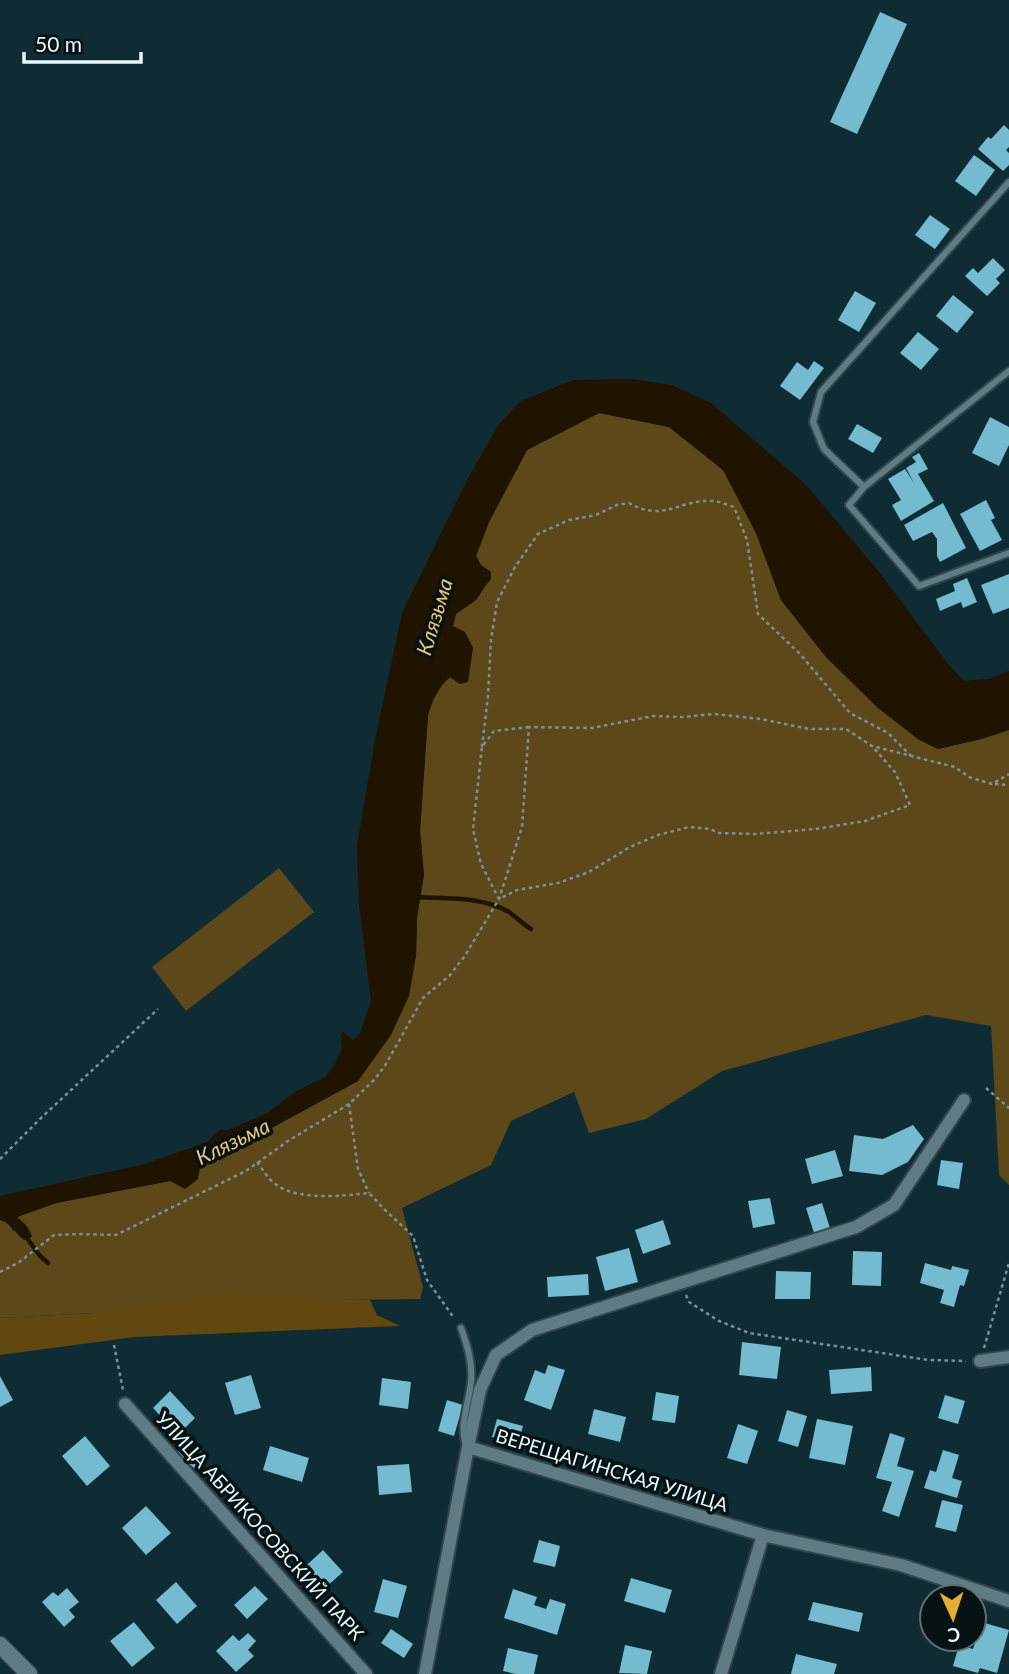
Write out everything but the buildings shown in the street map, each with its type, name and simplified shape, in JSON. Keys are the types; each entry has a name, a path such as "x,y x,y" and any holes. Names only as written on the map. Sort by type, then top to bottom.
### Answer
{"street":[{"name":"ВЕРЕЩАГИНСКАЯ УЛИЦА","path":"964,1100 894,1205 856,1227 532,1330 496,1355 480,1390 468,1447 763,1535 901,1565 1009,1601"},
{"path":"980,1361 1009,1357"},
{"name":"УЛИЦА АБРИКОСОВСКИЙ ПАРК","path":"125,1404 366,1674"},
{"path":"425,1674 468,1447"},
{"path":"721,1674 763,1535"},
{"path":"0,1645 29,1674"}],"lane":[{"path":"864,487 824,449 813,422 821,392 1009,182"},
{"path":"1009,371 864,487 849,505 919,586 1009,553"},
{"path":"461,1328 470,1354 471,1381 463,1426 464,1440 468,1447"}],"path":[{"path":"499,899 481,864 473,828 497,602 538,534 569,520 596,515 629,502 642,510 667,511 689,503 713,501 734,508 747,540 758,614 800,654 850,713 888,733 912,758"},
{"path":"482,747 494,731 529,727 592,728 653,716 714,714 761,719 809,729 846,729 872,746 895,772 910,805 865,821 816,829 755,834 719,833 690,827 658,835 630,847 589,872 558,883 517,890 499,899"},
{"path":"0,1272 18,1263 54,1235 116,1235 246,1171 349,1104 375,1079 424,998 450,975 464,957 499,899 522,827 529,727"},
{"path":"872,746 956,767 969,777 992,784 1009,785"},
{"path":"992,784 1009,774"},
{"path":"0,1159 158,1009"},
{"path":"986,1088 1009,1108"},
{"path":"349,1104 358,1169 369,1193 413,1236 427,1280 461,1328"},
{"path":"257,1162 274,1184 293,1192 315,1196 369,1193"},
{"path":"680,1282 689,1302 719,1321 749,1333 928,1360 980,1361 1009,1263"},
{"path":"114,1345 125,1404"}],"shaded area":[{"path":"599,413 669,427 723,470 756,533 781,600 826,657 877,707 918,739 938,749 1009,730 1009,1185 999,1175 991,1026 926,1015 722,1071 646,1119 589,1133 574,1092 511,1121 491,1165 402,1208 423,1287 420,1299 341,1300 0,1318 0,1220 7,1222 14,1232 17,1217 56,1203 170,1181 358,1081 416,956 417,917 424,875 420,831 428,715 436,694 450,676 460,684 453,626 456,614 476,600 491,579 490,572 481,565 476,556 489,522 527,450"},
{"path":"279,868 314,912 186,1011 152,967"},
{"path":"228,1293 370,1300 377,1315 400,1326 135,1337 0,1355 0,1318 95,1313"}],"water":[{"name":"Клязьма","path":"632,379 672,385 711,403 807,486 880,573 948,664 964,681 989,679 1009,671 1009,730 938,749 918,739 877,707 826,657 781,600 756,533 723,470 669,427 599,413 527,450 489,522 476,556 481,565 491,572 491,579 476,600 456,614 453,626 465,632 473,648 468,682 460,684 450,677 436,694 428,715 420,831 424,875 417,917 416,956 409,996 391,1035 358,1081 200,1167 198,1179 185,1189 170,1181 56,1203 17,1217 28,1228 32,1237 24,1240 0,1220 0,1196 145,1164 207,1142 221,1129 226,1131 269,1112 295,1092 325,1077 342,1049 341,1034 343,1032 353,1040 360,1033 371,1001 359,904 357,845 376,735 402,613 467,480 499,424 521,401 573,380"}],"waterway":[{"path":"417,897 487,903 509,912 531,929"},
{"path":"24,1234 48,1263"}]}
